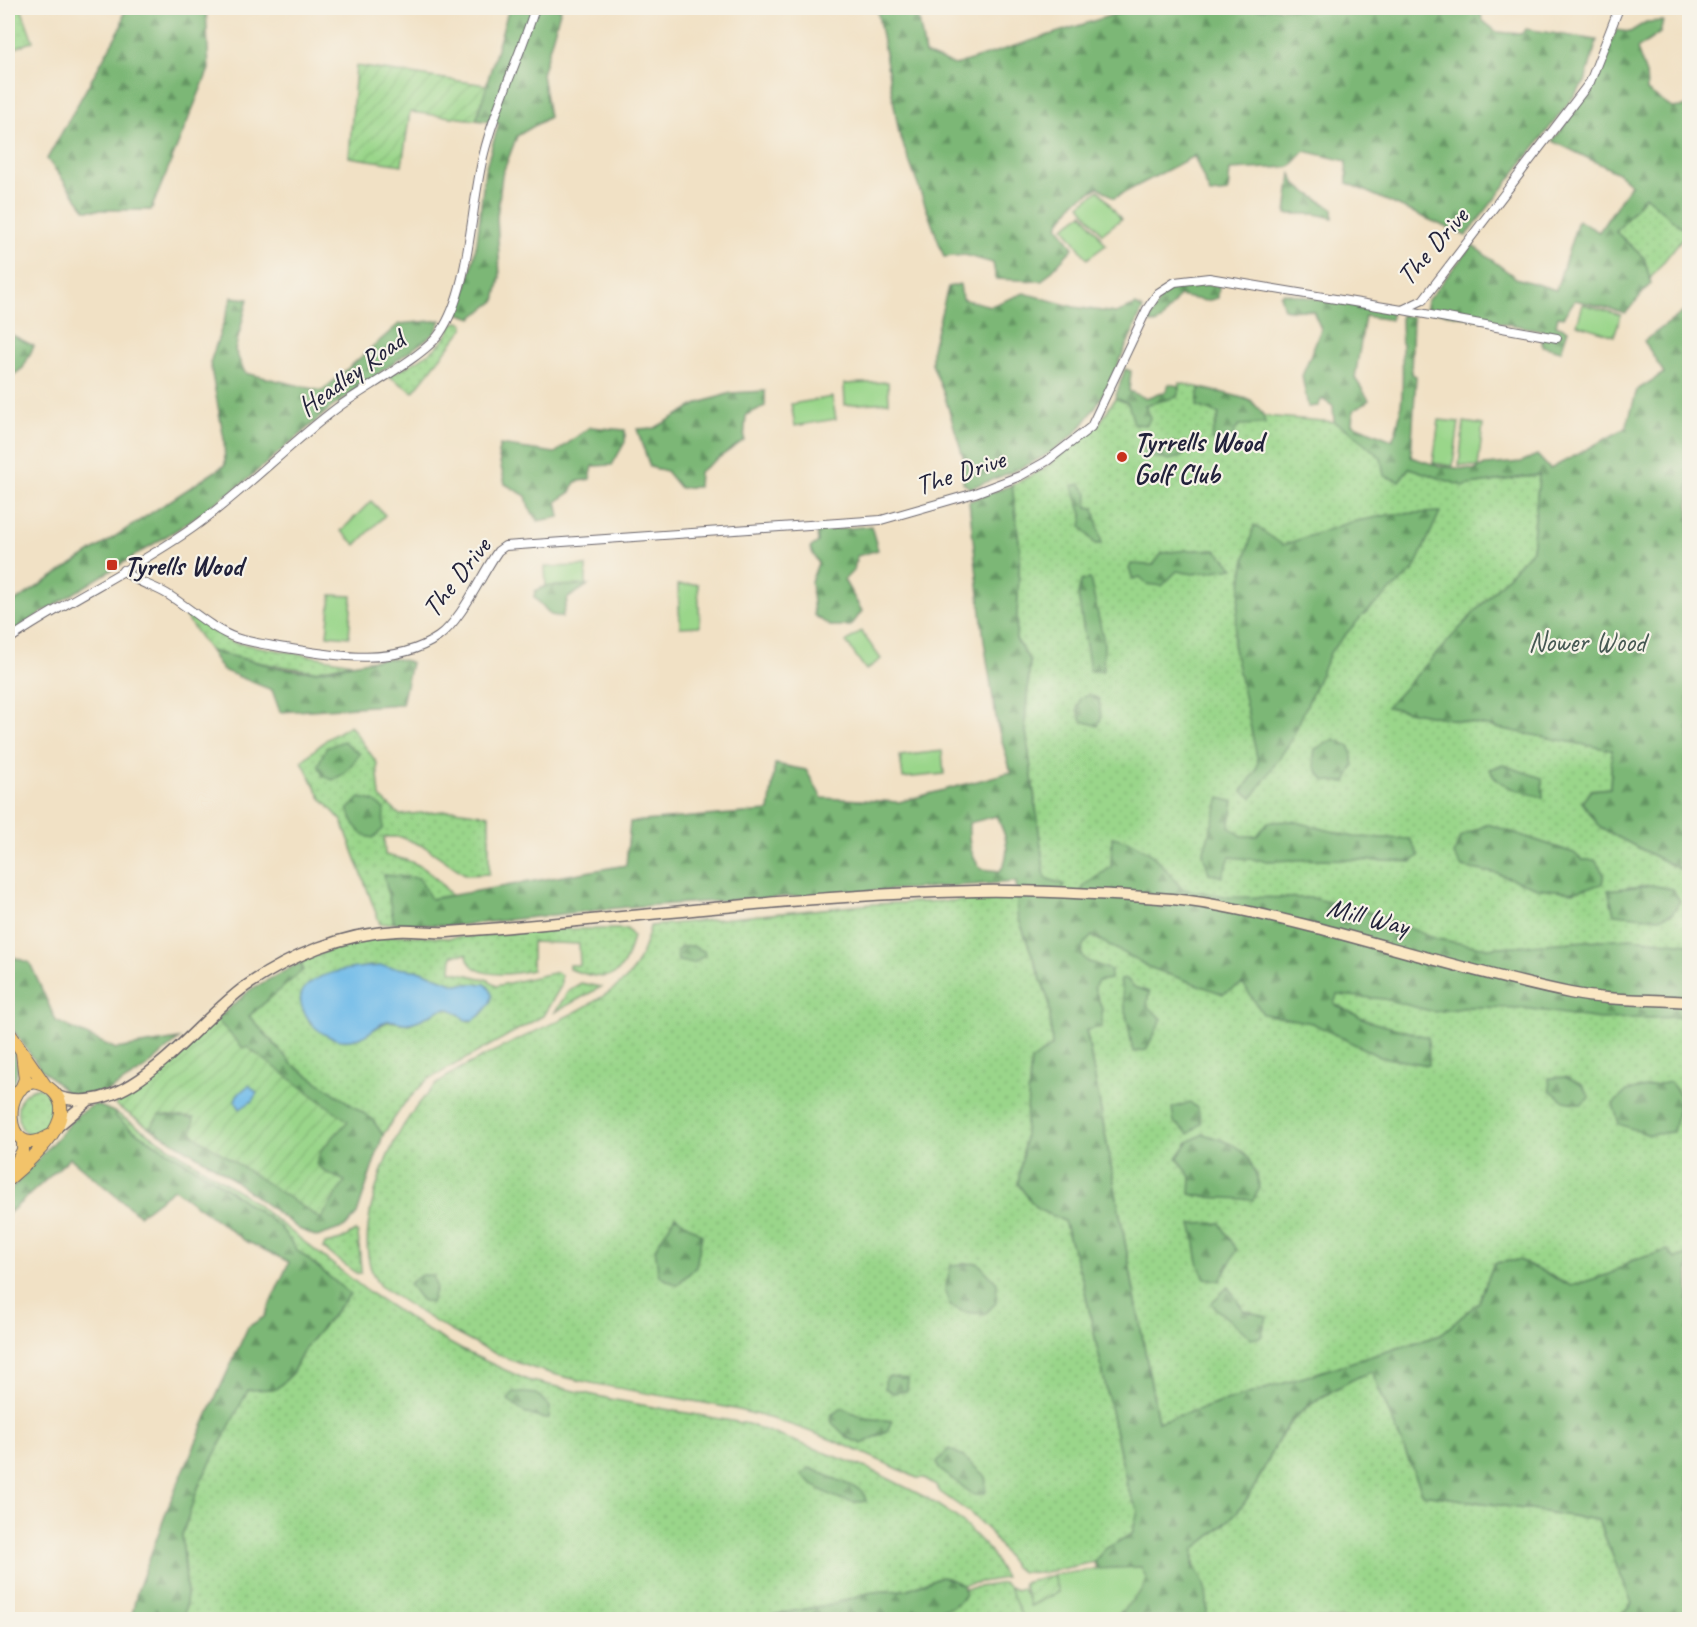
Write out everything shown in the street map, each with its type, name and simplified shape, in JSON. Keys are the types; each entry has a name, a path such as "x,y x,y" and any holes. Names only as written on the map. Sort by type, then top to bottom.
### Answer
{"highway":[{"path":"8,1031 45,1085 57,1096 62,1117 53,1132 8,1180"},
{"path":"22,1052 25,1079 8,1118 17,1136 23,1141 33,1143 53,1132"},
{"path":"21,1089 36,1082 45,1085"},
{"path":"8,1180 23,1150 23,1141"}],"main road":[{"name":"Mill Way","path":"88,1101 100,1100 116,1093 155,1068 229,999 277,967 327,945 364,934 399,931 441,932 628,918 840,898 1031,891 1173,899 1233,907 1574,994 1689,1002"},
{"path":"57,1096 69,1100 88,1101"},
{"path":"53,1132 88,1101"}],"street":[{"name":"Headley Road","path":"8,640 58,606 195,526 336,408 417,355 439,336 448,319 466,259 483,154 535,8"},
{"name":"The Drive","path":"123,570 132,578 161,591 237,638 322,654 367,657 399,653 423,646 440,636 456,616 498,551 505,546 881,520 975,493 1020,476 1047,461 1091,426 1147,309 1158,293 1175,282 1209,278 1402,310 1423,300 1590,82 1619,8"},
{"path":"1402,310 1557,338"}],"green space":[{"path":"8,8 21,8 33,41 8,51"},
{"path":"125,8 206,8 209,69 151,210 86,210 47,159 121,27"},
{"path":"509,8 561,8 542,74 549,117 517,136 502,175 497,217 500,278 495,301 472,318 458,313 477,242 485,170 499,123 476,120"},
{"path":"877,8 917,8 925,54 955,65 1134,8 1400,8 1446,15 1454,8 1480,8 1482,20 1497,32 1521,34 1526,29 1597,40 1585,82 1466,236 1347,183 1346,161 1305,151 1290,167 1230,170 1228,192 1210,194 1194,156 1114,198 1099,187 1075,201 1058,225 1073,248 1042,281 996,279 993,263 965,255 944,257 899,133"},
{"path":"1663,21 1660,33 1637,49 1646,74 1647,91 1672,108 1689,106 1689,234 1645,196 1616,232 1644,258 1651,283 1626,313 1575,300 1563,317 1558,316 1556,325 1568,330 1561,351 1542,346 1542,330 1425,310 1427,301 1472,245 1516,278 1556,290 1578,220 1599,232 1631,184 1618,173 1553,141 1597,81 1616,30 1630,32 1646,22"},
{"path":"356,66 487,85 476,120 410,112 402,165 349,157"},
{"path":"1291,174 1297,186 1333,209 1333,218 1315,214 1286,214"},
{"path":"1099,190 1121,219 1102,234 1080,205"},
{"path":"1645,196 1687,232 1650,279 1644,258 1616,232"},
{"path":"1083,213 1106,245 1087,259 1064,227"},
{"path":"960,284 962,299 991,306 1024,293 1074,307 1116,313 1136,305 1143,309 1114,374 1096,405 1075,433 1039,459 970,488 963,483 964,459 932,364 932,348 948,287"},
{"path":"1219,285 1218,298 1206,301 1179,296 1161,321 1155,324 1149,322 1158,302 1167,291 1180,286"},
{"name":"Nower Wood","path":"1284,293 1391,312 1391,320 1365,316 1355,378 1369,400 1353,411 1352,424 1392,440 1397,427 1402,396 1401,315 1413,317 1411,374 1416,376 1411,457 1438,466 1475,470 1485,465 1521,462 1537,455 1550,469 1626,428 1637,390 1664,373 1644,341 1689,308 1689,874 1600,828 1582,802 1591,790 1610,788 1612,750 1387,707 1532,550 1539,475 1463,486 1409,468 1399,481 1384,476 1381,458 1350,431 1334,422 1333,406 1322,399 1318,406 1308,407 1302,376 1321,329 1313,311 1284,309 1280,295"},
{"path":"232,297 248,299 235,350 245,373 322,391 399,324 441,320 435,333 331,408 243,483 181,527 8,634 8,614 11,604 225,465 224,439 210,363"},
{"path":"1583,304 1621,315 1614,336 1577,324"},
{"path":"458,322 464,324 463,329 413,392 389,376 435,349 442,342 452,324"},
{"path":"8,333 34,346 23,368 8,379"},
{"path":"1125,369 1131,371 1129,391 1145,398 1165,392 1169,384 1180,386 1177,397 1145,405 1150,418 1147,425 1134,424 1128,403 1115,398"},
{"path":"888,382 889,402 845,405 844,384"},
{"path":"1180,383 1251,400 1264,416 1334,422 1350,431 1382,458 1463,486 1539,475 1532,550 1388,707 1612,750 1610,788 1591,790 1600,828 1689,874 1689,1255 1675,1259 1668,1250 1631,1261 1610,1274 1571,1286 1519,1260 1494,1263 1479,1302 1440,1335 1158,1422 1062,897 1063,885 1045,878 1025,723 1030,661 1016,639 1020,550 1012,485 1042,470 1100,423 1115,398 1137,407 1177,397"},
{"path":"1199,388 1249,401 1262,414 1265,424 1239,425 1231,438 1220,445 1211,439 1219,414 1197,406"},
{"path":"765,391 765,406 746,415 744,440 699,472 698,487 680,488 666,471 650,467 637,429 655,428 699,403 731,393"},
{"path":"832,397 836,419 795,426 791,404"},
{"path":"1439,420 1459,422 1453,466 1433,463"},
{"path":"1464,422 1483,425 1478,467 1459,465"},
{"path":"590,427 625,430 625,442 612,465 593,466 590,479 575,482 571,492 557,501 560,517 538,521 529,508 526,496 505,484 498,453 500,445 555,453"},
{"path":"1144,442 1183,444 1183,456 1169,460 1144,455"},
{"path":"1080,484 1088,493 1087,507 1094,508 1102,544 1095,544 1081,526 1083,517 1072,486"},
{"path":"1012,485 1020,550 1016,639 1030,661 1025,723 1045,878 1063,884 1063,897 1077,898 1085,885 1111,867 1112,837 1125,840 1145,850 1160,862 1182,889 1229,897 1313,898 1368,912 1437,939 1487,948 1630,938 1689,944 1689,1017 1599,1019 1524,1008 1471,1007 1434,1012 1384,999 1337,995 1334,1004 1371,1022 1428,1037 1429,1065 1380,1057 1312,1023 1263,1014 1243,984 1223,994 1151,968 1092,936 1083,945 1082,955 1087,961 1111,970 1110,979 1098,981 1094,987 1102,1009 1102,1027 1086,1030 1158,1422 1440,1335 1479,1302 1494,1263 1519,1260 1571,1286 1610,1274 1631,1261 1668,1250 1675,1259 1689,1255 1689,1619 1617,1619 1632,1603 1598,1520 1423,1494 1372,1372 1330,1392 1297,1415 1278,1440 1256,1484 1240,1509 1194,1549 1193,1566 1206,1591 1206,1619 1114,1619 1122,1613 1141,1567 1096,1569 1094,1562 1105,1549 1132,1534 1138,1511 1128,1489 1083,1282 1064,1221 1036,1208 1018,1184 1024,1145 1031,1061 1052,1046 1049,1001 1017,914 1016,882 627,907 453,926 394,923 384,875 419,878 431,899 626,865 630,822 769,811 775,764 806,770 822,798 899,802 1011,772 997,724 984,641 969,501","holes":["996,816 1007,851 1004,864 1000,871 981,869 970,848 969,823"]},
{"path":"371,501 385,515 356,545 341,531"},
{"path":"1440,512 1413,571 1362,616 1331,651 1291,741 1252,798 1242,791 1256,771 1258,762 1233,644 1244,564 1254,525 1283,545 1351,522 1394,514"},
{"path":"871,526 878,550 857,556 854,570 844,580 862,611 851,626 830,626 814,615 811,582 818,563 810,548 818,542 817,531"},
{"path":"1216,550 1234,568 1193,574 1177,571 1162,586 1147,584 1140,577 1133,579 1129,569 1131,564 1153,565 1162,553"},
{"path":"586,566 586,585 546,586 545,567"},
{"path":"1090,579 1104,642 1103,671 1090,671 1078,595 1081,581"},
{"path":"698,584 700,626 680,627 678,585"},
{"path":"588,585 568,598 562,617 551,615 534,597 535,591 546,586"},
{"path":"331,595 352,596 349,637 327,635"},
{"path":"185,616 196,617 231,642 352,663 314,671 267,664 210,651"},
{"path":"861,631 881,659 866,670 846,642"},
{"path":"210,651 303,671 326,670 364,661 390,658 411,663 402,704 280,712 272,690 222,670"},
{"path":"1090,695 1099,699 1101,718 1098,726 1082,721 1077,710 1080,698"},
{"path":"350,725 377,763 380,797 400,815 455,810 489,815 489,874 466,875 425,847 401,837 384,837 385,855 415,863 429,872 451,895 431,899 385,875 394,923 380,924 342,821 321,798 302,761 327,739"},
{"path":"1334,739 1350,747 1354,765 1346,782 1325,781 1315,766 1315,749"},
{"path":"343,741 360,754 345,773 333,780 323,776 318,765 326,748"},
{"path":"942,751 944,774 903,778 900,756"},
{"path":"1503,765 1542,778 1543,798 1512,788 1499,781 1490,769"},
{"path":"360,798 374,801 384,809 383,829 373,838 359,831 348,809"},
{"path":"1220,798 1234,802 1229,827 1242,836 1257,836 1268,822 1293,821 1354,837 1410,839 1419,856 1411,862 1326,859 1268,861 1230,857 1222,877 1209,873 1203,854"},
{"path":"1488,824 1574,853 1582,860 1595,860 1604,874 1602,884 1573,892 1537,888 1498,874 1462,867 1454,855 1460,837"},
{"path":"1651,885 1672,889 1680,901 1672,914 1659,918 1614,914 1608,890"},
{"path":"1017,898 1017,914 1049,1001 1052,1046 1024,1145 1018,1184 1036,1208 1064,1221 1083,1282 1128,1489 1138,1511 1132,1534 1105,1549 1094,1562 1042,1573 1022,1572 1014,1567 989,1531 970,1513 940,1492 936,1485 924,1478 917,1478 827,1438 758,1415 582,1381 513,1361 473,1343 435,1321 380,1286 375,1278 368,1259 367,1248 371,1208 387,1158 413,1111 436,1085 451,1074 576,1012 612,990 626,979 634,968 650,926 873,904"},
{"path":"561,929 627,929 633,936 625,962 613,975 605,977 569,969 569,965 580,965 579,944 532,942 532,970 504,974 484,972 476,968 470,963 467,954 452,955 451,971 489,980 496,986 557,972 561,975 561,986 543,1016 427,1080 404,1104 383,1135 372,1119 293,1065 249,1016 303,970 301,962 354,940 405,935 447,938","holes":["370,966 421,971 455,984 485,984 490,989 481,1015 469,1021 455,1010 444,1008 409,1024 388,1021 360,1038 310,1023 300,1000 314,981 347,970"]},
{"path":"692,946 704,951 705,955 694,963 678,961 677,951 681,947"},
{"path":"8,955 30,963 56,1021 116,1049 179,1039 143,1070 107,1092 71,1096 40,1068 8,1023"},
{"path":"301,962 303,970 249,1016 293,1065 372,1119 383,1135 357,1214 345,1227 317,1237 299,1229 216,1167 150,1128 159,1115 194,1118 249,1170 321,1219 327,1173 316,1164 321,1150 243,1048 223,1027 126,1095 150,1078 251,989"},
{"path":"1127,979 1134,987 1149,992 1147,1006 1162,1019 1146,1050 1133,1052 1120,980"},
{"path":"581,983 601,987 555,1012 569,990"},
{"path":"215,1018 243,1048 247,1047 348,1121 321,1150 316,1164 327,1173 345,1181 321,1219 192,1134 194,1118 159,1115 150,1128 115,1105 150,1078"},
{"path":"8,1042 15,1055 17,1068 15,1080 8,1093"},
{"path":"1565,1077 1582,1085 1590,1097 1582,1104 1564,1101 1550,1090 1549,1078"},
{"path":"1670,1082 1681,1096 1673,1132 1649,1135 1619,1124 1613,1104 1627,1091"},
{"path":"39,1087 46,1093 53,1105 53,1117 40,1136 29,1137 20,1124 18,1108 24,1095"},
{"path":"1190,1102 1198,1109 1201,1123 1189,1134 1174,1122 1172,1108"},
{"path":"95,1104 116,1113 115,1116 129,1128 210,1177 279,1226 297,1250 350,1294 305,1348 291,1375 276,1389 248,1390 199,1485 182,1535 187,1594 184,1619 131,1619 137,1592 170,1502 210,1410 248,1327 264,1317 289,1262 244,1240 174,1189 139,1215 70,1158 8,1214 8,1193 78,1114"},
{"path":"116,1113 243,1194 367,1291 428,1331 464,1351 527,1380 615,1400 748,1424 869,1469 927,1498 959,1519 990,1551 1005,1578 963,1585 942,1576 906,1590 872,1592 828,1605 750,1619 184,1619 187,1594 182,1535 199,1485 248,1389 276,1389 291,1375 305,1348 350,1294 297,1250 279,1226 210,1177 129,1128 115,1116"},
{"path":"1203,1134 1234,1146 1247,1157 1260,1188 1253,1200 1190,1194 1191,1177 1177,1158 1188,1142"},
{"path":"675,1216 702,1235 696,1267 677,1285 659,1276 655,1249"},
{"path":"1220,1223 1237,1250 1220,1281 1205,1278 1201,1272 1191,1224"},
{"path":"355,1231 358,1233 361,1269 361,1273 357,1274 323,1248 325,1244 341,1240"},
{"path":"978,1263 997,1283 996,1303 985,1314 964,1312 950,1306 945,1291 951,1265"},
{"path":"421,1275 433,1275 436,1287 431,1303 421,1300 409,1284"},
{"path":"1228,1287 1244,1310 1267,1317 1261,1337 1251,1339 1211,1303"},
{"path":"1372,1372 1423,1494 1598,1520 1632,1603 1616,1620 1206,1619 1206,1599 1195,1569 1194,1549 1240,1508 1256,1484 1278,1440 1297,1416 1346,1383"},
{"path":"889,1376 908,1379 907,1391 893,1393 885,1388 885,1381"},
{"path":"513,1392 537,1394 550,1407 549,1418 527,1414 518,1408 508,1400"},
{"path":"842,1408 865,1418 892,1421 887,1431 862,1444 848,1438 832,1423 831,1415"},
{"path":"949,1449 961,1455 986,1477 985,1493 974,1495 939,1469 937,1462"},
{"path":"810,1468 863,1491 866,1501 840,1499 822,1491 801,1475"},
{"path":"1141,1567 1146,1578 1142,1590 1114,1619 1023,1619 1009,1587 1016,1590 1022,1588 1031,1606 1058,1592 1053,1575 1096,1569"},
{"path":"1053,1575 1058,1592 1030,1606 1023,1583"},
{"path":"942,1576 963,1585 966,1595 950,1608 922,1609 902,1619 750,1619 828,1605 872,1592 906,1590"},
{"path":"1004,1583 1009,1587 1023,1619 902,1620 915,1611 943,1610 951,1607 965,1595 965,1589"}],"water":[{"path":"381,966 421,971 455,984 485,984 492,994 490,1004 474,1020 465,1020 450,1009 444,1009 409,1023 387,1021 363,1036 351,1040 328,1036 310,1022 301,999 302,992 310,983 340,971"},
{"path":"249,1085 257,1093 252,1101 240,1109 235,1101 237,1095"}],"place":[{"name":"Tyrrells Wood Golf Club","path":"1122,457"},
{"name":"Tyrells Wood","path":"112,565"}]}
